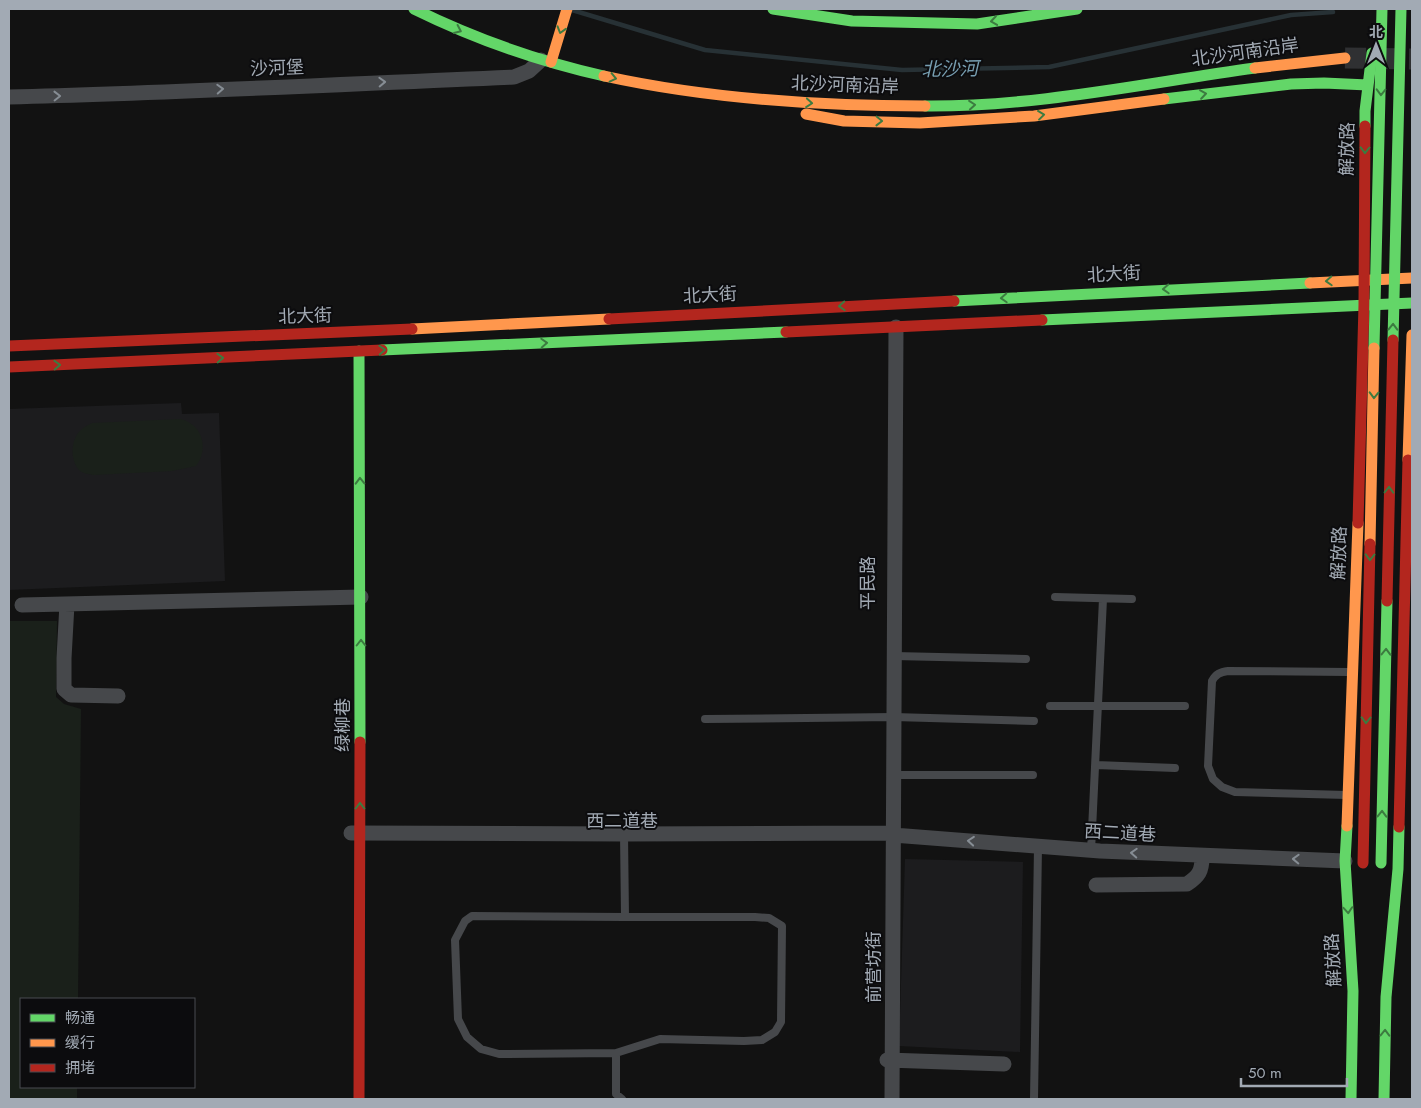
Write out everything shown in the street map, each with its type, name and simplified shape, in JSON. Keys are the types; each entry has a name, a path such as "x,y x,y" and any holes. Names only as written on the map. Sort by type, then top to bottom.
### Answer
{"main road":[{"name":"北沙河南沿岸","path":"414,9 475,37 548,55 619,80 686,91 821,104 963,106 1078,96 1218,73 1345,58"},
{"path":"548,55 557,9"},
{"path":"548,55 567,9"},
{"path":"773,9 852,21 977,24 1077,9"},
{"name":"解放路","path":"1351,1099 1353,991 1345,861 1349,795 1364,305 1365,112 1374,9"},
{"name":"解放路","path":"1363,868 1382,9"},
{"path":"1381,868 1400,9"},
{"path":"746,97 794,112 844,121 920,122 1034,116 1229,90 1291,84 1368,85"},
{"name":"北大街","path":"9,346 374,330 1412,278"},
{"path":"9,367 1412,303"},
{"path":"1386,997 1405,865 1412,335"},
{"name":"绿柳巷","path":"353,352 359,1099"},
{"name":"绿柳巷","path":"350,1099 356,836"},
{"path":"1382,911 1386,997 1384,1099"},
{"path":"1353,991 1359,912"}],"street":[{"name":"沙河堡","path":"9,97 514,77 529,71 548,55"},
{"name":"平民路","path":"888,836 891,775 892,327"},
{"path":"22,606 355,597"},
{"path":"67,604 64,689 71,695 118,696"},
{"name":"西二道巷","path":"356,836 888,836 1091,851 1202,857 1345,861"},
{"name":"前营坊街","path":"888,836 889,1060 892,1099"},
{"path":"1096,885 1187,884 1200,875 1202,857"},
{"path":"889,1060 1004,1064"},
{"name":"前营坊街","path":"886,1099 889,1060"}],"lane":[{"path":"1055,597 1132,599"},
{"path":"1091,851 1103,599"},
{"path":"891,656 1026,659"},
{"path":"1349,795 1235,792 1222,787 1213,779 1208,766 1212,681 1215,675 1228,671 1353,672"},
{"path":"1050,706 1185,706"},
{"path":"705,719 890,717 1034,721"},
{"path":"1096,765 1175,768"},
{"path":"891,775 1033,775"},
{"path":"624,837 624,917"},
{"path":"1034,1099 1038,847"},
{"path":"472,916 624,917 755,917 769,918 782,926 781,1022 775,1032 762,1040 744,1042 660,1039 616,1052 499,1054 481,1050 467,1037 458,1019 455,940 465,921 472,916"},
{"path":"616,1052 617,1098"}],"shaded area":[{"path":"181,403 182,414 219,413 225,581 9,590 9,409"},
{"path":"180,419 194,426 202,438 202,452 196,466 172,471 94,475 82,472 76,466 73,456 74,440 80,431 92,423"},
{"path":"9,621 57,621 56,697 64,704 81,709 78,998 20,998 20,1088 77,1088 77,1099 9,1099"},
{"path":"905,859 1023,862 1020,1052 899,1046"}],"waterway":[{"name":"北沙河","path":"572,10 705,50 902,70 1049,67 1291,15 1333,12"}],"tunnel":[{"path":"1345,58 1412,59"}],"traffic: fast":[{"path":"414,9 460,30 507,48 604,76"},
{"path":"773,9 852,21 977,24 1077,9"},
{"path":"1374,348 1382,9"},
{"path":"1393,340 1401,9"},
{"path":"1365,126 1372,53"},
{"path":"925,106 1008,103 1090,93 1255,68"},
{"path":"1164,99 1291,84 1368,85"},
{"path":"954,301 1310,283"},
{"path":"1042,320 1412,303"},
{"path":"382,350 786,332"},
{"path":"359,351 360,742"},
{"path":"1381,863 1387,601"},
{"path":"1347,826 1345,861 1353,991 1351,1099"},
{"path":"1384,1099 1386,997 1398,869 1399,827"}],"traffic: slow":[{"path":"551,62 567,9"},
{"path":"1255,68 1345,58"},
{"path":"604,76 683,90 764,100 844,105 925,106"},
{"path":"806,114 844,121 920,123 1034,116 1164,99"},
{"path":"1310,283 1412,278"},
{"path":"412,329 609,319"},
{"path":"1408,460 1412,335"},
{"path":"1370,544 1374,348"},
{"path":"1347,826 1358,523"}],"traffic: jam":[{"path":"1358,523 1364,305 1365,126"},
{"path":"609,319 954,301"},
{"path":"786,332 1042,320"},
{"path":"9,346 412,329"},
{"path":"1387,601 1393,340"},
{"path":"9,367 382,350"},
{"path":"1399,827 1408,460"},
{"path":"1363,863 1370,544"},
{"path":"359,1099 360,742"}]}
